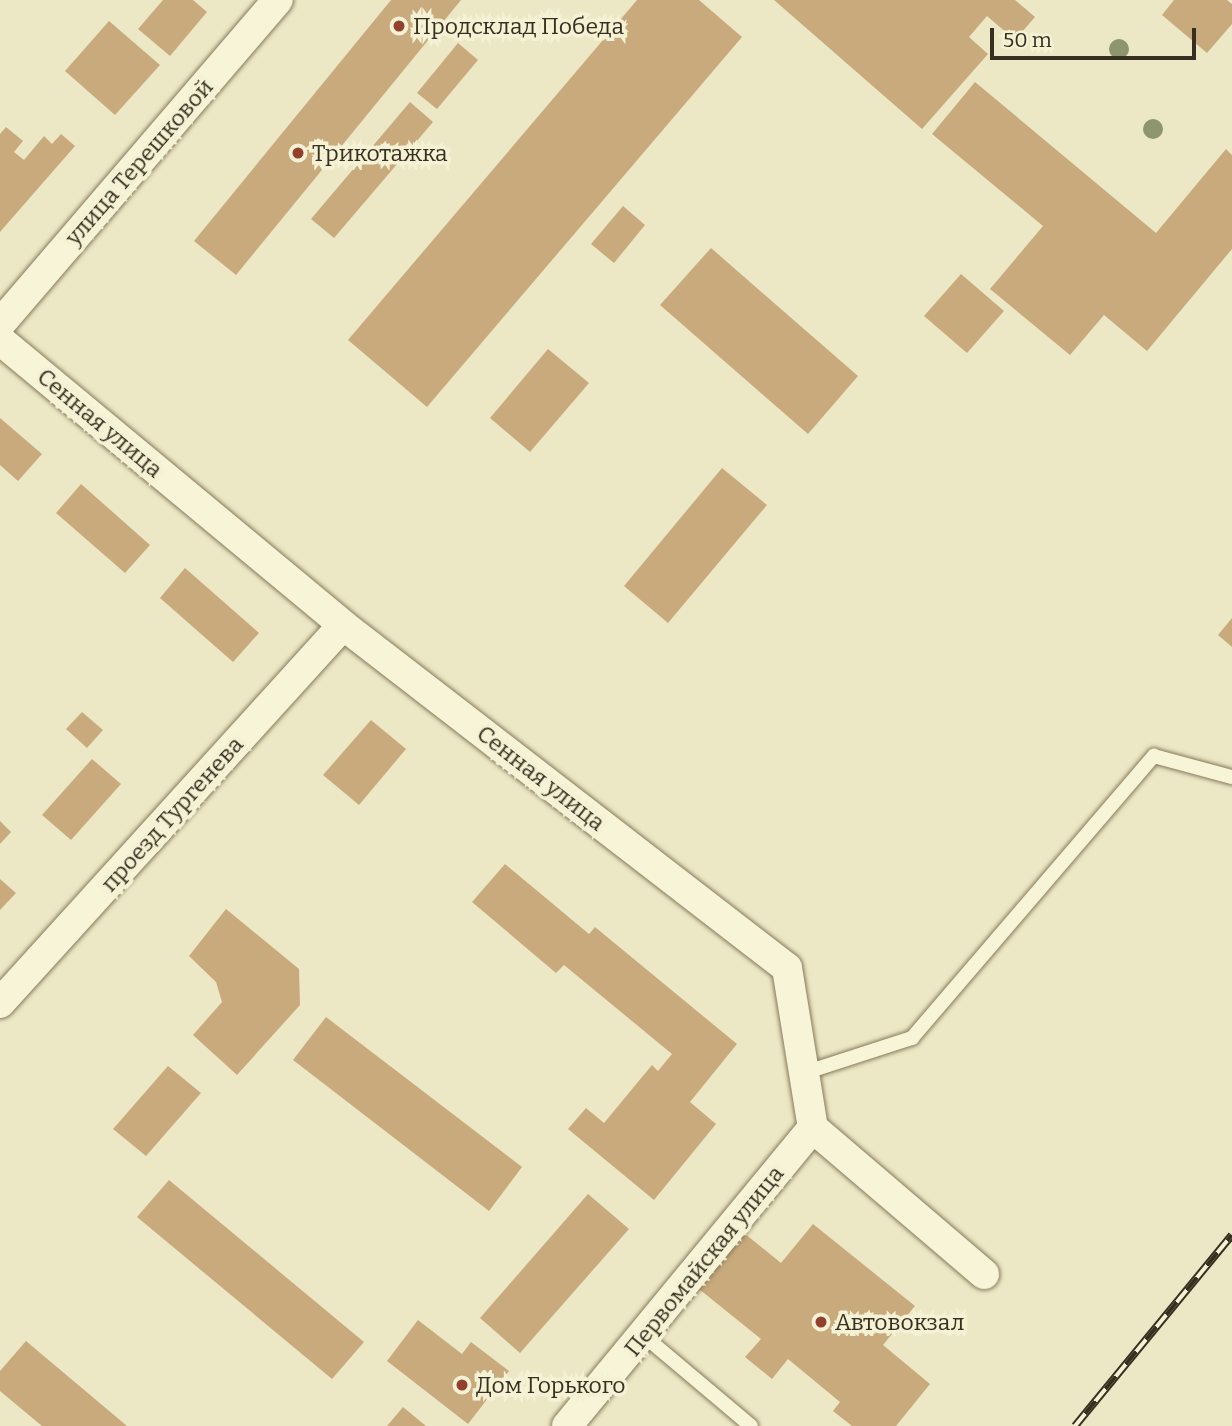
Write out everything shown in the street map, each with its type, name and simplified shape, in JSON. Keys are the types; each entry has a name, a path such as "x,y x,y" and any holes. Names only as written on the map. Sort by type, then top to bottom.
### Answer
{"street":[{"name":"улица Терешковой","path":"0,324 278,0"},
{"name":"Сенная улица","path":"0,340 343,625 787,968 813,1128"},
{"name":"проезд Тургенева","path":"0,1003 343,625"},
{"path":"813,1128 984,1274"},
{"name":"Первомайская улица","path":"567,1426 813,1128"}],"lane":[{"path":"804,1073 912,1038 1154,756 1232,777"},
{"path":"643,1335 751,1426"}],"building":[{"path":"163,0 193,0 207,12 170,56 138,29"},
{"path":"391,0 461,0 236,275 194,241"},
{"path":"637,0 699,0 742,37 427,407 348,340"},
{"path":"774,0 1015,0 1035,17 1015,40 987,16 969,37 988,54 922,129"},
{"path":"1174,0 1227,0 1232,4 1232,24 1207,53 1162,15"},
{"path":"109,21 160,65 115,115 65,71"},
{"path":"458,43 478,60 437,109 417,93"},
{"path":"975,82 1156,233 1226,149 1232,155 1232,249 1147,351 1104,315 1070,355 990,289 1043,226 932,134"},
{"path":"410,102 433,122 334,238 311,219"},
{"path":"6,127 23,141 14,152 24,160 44,136 52,144 61,134 75,146 0,232 0,134"},
{"path":"623,206 645,225 614,263 591,244"},
{"path":"711,248 858,376 808,434 660,305"},
{"path":"961,274 1004,311 967,353 924,316"},
{"path":"548,349 589,383 530,452 490,418"},
{"path":"0,418 42,454 18,481 0,465"},
{"path":"722,468 767,505 668,623 624,586"},
{"path":"81,484 150,545 125,573 56,513"},
{"path":"185,568 259,633 233,662 160,598"},
{"path":"1232,618 1232,647 1218,635"},
{"path":"82,712 103,730 87,748 66,729"},
{"path":"371,720 406,749 359,805 323,775"},
{"path":"92,759 121,784 71,840 42,815"},
{"path":"0,821 11,832 0,844"},
{"path":"505,864 589,934 595,927 737,1044 690,1102 716,1124 654,1200 568,1129 586,1108 604,1123 652,1065 658,1071 672,1054 564,965 556,973 472,902"},
{"path":"0,879 16,893 0,910"},
{"path":"226,909 299,969 300,1005 237,1075 193,1035 222,1002 216,982 189,956"},
{"path":"326,1017 522,1167 489,1211 293,1060"},
{"path":"168,1066 201,1093 146,1156 113,1129"},
{"path":"169,1180 364,1342 332,1379 137,1217"},
{"path":"588,1194 629,1229 520,1353 480,1318"},
{"name":"Автовокзал","path":"813,1224 915,1306 883,1345 930,1384 896,1426 852,1426 833,1411 840,1402 788,1359 772,1379 745,1357 761,1339 699,1289 744,1233 781,1263"},
{"path":"418,1320 462,1354 471,1342 509,1371 468,1424 387,1361"},
{"path":"26,1341 127,1426 42,1426 0,1391 0,1371"},
{"path":"403,1407 426,1426 387,1426"}],"railway":[{"path":"1075,1426 1232,1235"}],"place":[{"name":"Продсклад Победа","path":"399,26"},
{"name":"Трикотажка","path":"298,153"},
{"name":"Автовокзал","path":"821,1322"},
{"name":"Дом Горького","path":"462,1385"}]}
